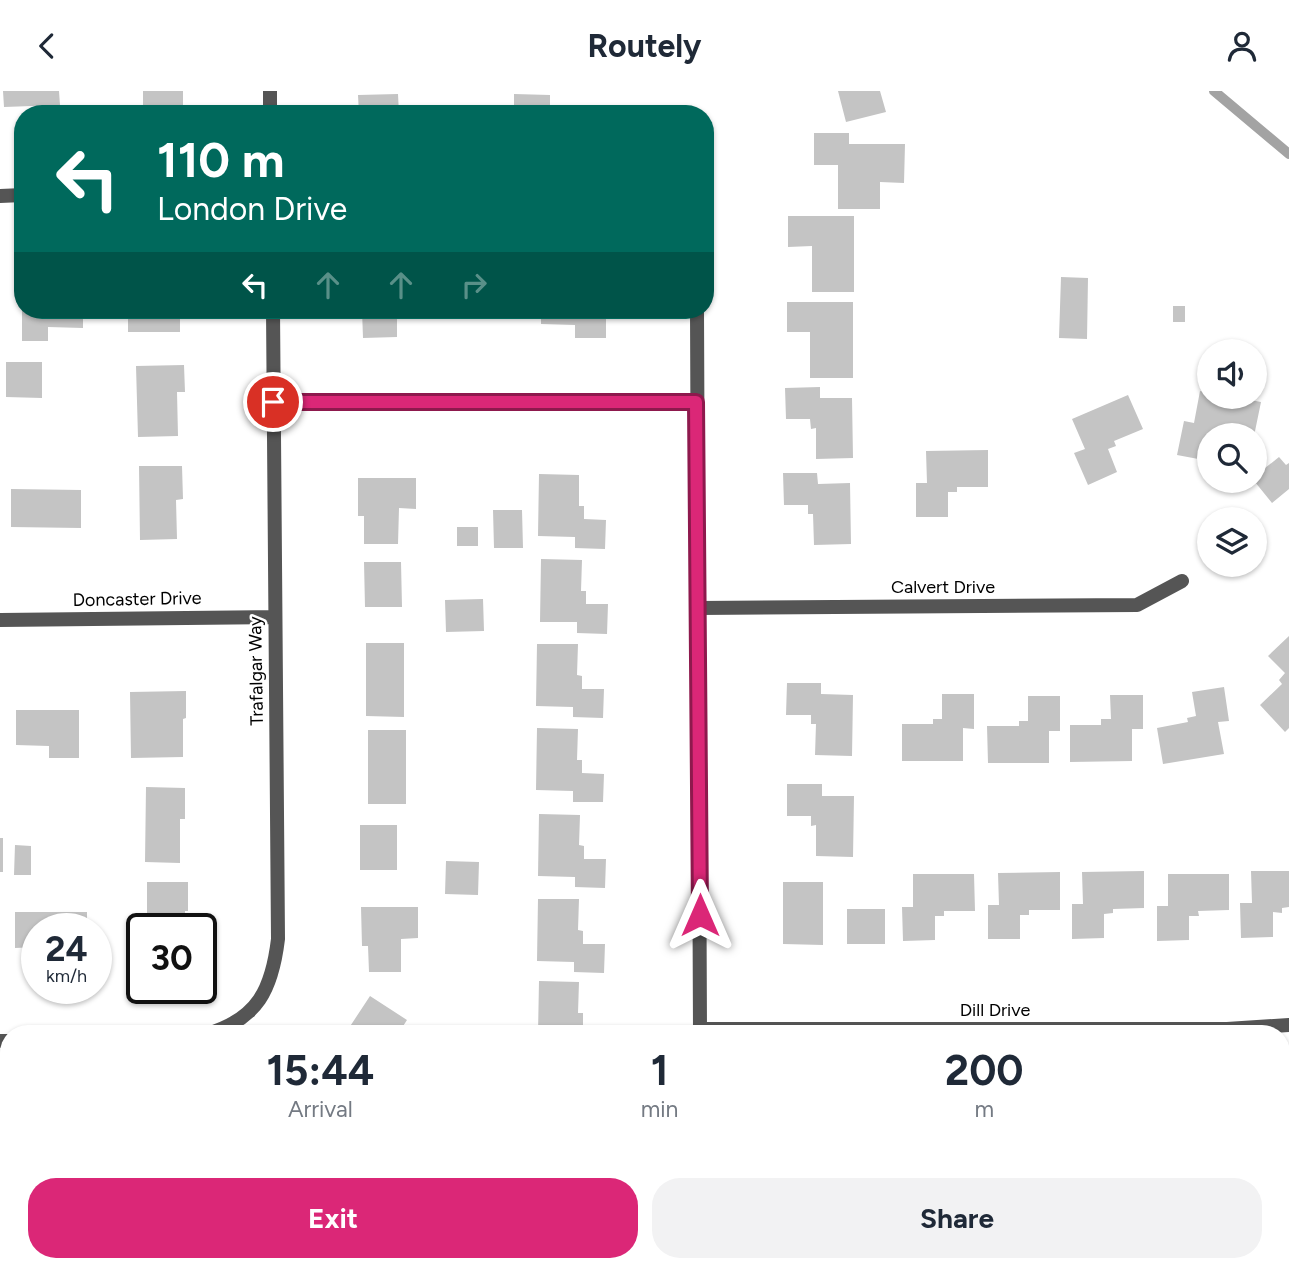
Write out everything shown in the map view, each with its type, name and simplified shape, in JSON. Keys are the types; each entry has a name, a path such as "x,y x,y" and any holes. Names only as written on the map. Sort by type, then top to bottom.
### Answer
{"street":[{"name":"Trafalgar Way","path":"229,1025 241,1020 261,999 271,981 278,939 272,319"},
{"path":"696,319 701,1025"},
{"path":"273,402 696,402"},
{"name":"Calvert Drive","path":"699,608 1137,605 1182,581"},
{"name":"Doncaster Drive","path":"0,620 275,617"}],"building":[{"path":"3,91 59,91 60,105 4,107"},
{"path":"143,91 183,91 183,105 143,105"},
{"path":"838,91 880,91 886,112 846,122"},
{"path":"398,94 399,105 359,105 358,95"},
{"path":"514,94 550,95 550,105 514,105"},
{"path":"814,133 849,133 849,144 905,144 904,183 880,182 880,209 838,209 838,165 814,165"},
{"path":"788,216 854,216 854,292 812,292 812,246 788,247"},
{"path":"1061,277 1088,278 1087,339 1059,338"},
{"path":"787,302 853,302 853,378 810,378 810,332 787,332"},
{"path":"1173,306 1185,306 1185,322 1173,322"},
{"path":"22,319 83,319 83,328 48,327 48,341 22,341"},
{"path":"128,319 180,319 180,332 128,332"},
{"path":"362,319 397,319 397,337 363,338"},
{"path":"541,319 606,319 606,338 575,338 575,325 541,324"},
{"path":"6,362 42,362 42,398 6,397"},
{"path":"184,365 185,392 177,392 178,436 138,437 136,366"},
{"path":"820,387 820,398 852,398 853,458 816,459 816,428 811,429 810,419 786,419 785,388"},
{"path":"1128,395 1143,429 1114,441 1116,446 1108,449 1117,472 1088,485 1074,453 1085,449 1072,419"},
{"path":"1197,407 1260,409 1257,423 1197,423 1197,459 1177,455 1184,421 1194,423"},
{"path":"988,450 988,487 957,487 957,492 948,492 948,517 916,517 916,483 927,483 926,451"},
{"path":"1279,457 1286,465 1289,463 1289,489 1272,503 1264,493 1267,493 1267,466"},
{"path":"139,466 182,466 183,499 176,500 177,539 140,540"},
{"path":"783,473 817,473 818,484 850,483 851,544 814,545 813,514 808,514 808,505 784,505"},
{"path":"539,474 579,475 579,506 584,506 584,519 606,520 605,549 575,548 575,537 538,536"},
{"path":"358,478 416,478 416,509 399,508 398,544 364,544 364,516 358,516"},
{"path":"11,489 81,490 81,528 11,527"},
{"path":"493,510 522,510 523,548 494,548"},
{"path":"457,527 478,527 478,546 457,546"},
{"path":"541,559 582,560 581,591 586,591 586,604 608,604 607,634 577,633 577,622 540,622"},
{"path":"364,562 401,562 402,607 365,607"},
{"path":"483,599 484,631 446,632 445,600"},
{"path":"1289,636 1289,728 1285,732 1260,705 1282,684 1279,680 1285,673 1268,656"},
{"path":"366,643 404,643 404,717 366,716"},
{"path":"537,644 578,644 577,675 582,676 582,689 604,689 603,718 573,717 573,707 536,706"},
{"path":"787,683 821,683 821,694 853,695 852,756 815,755 816,724 811,724 811,715 786,715"},
{"path":"1224,687 1229,721 1218,722 1224,754 1163,764 1157,728 1188,722 1187,718 1196,716 1192,692"},
{"path":"186,691 183,757 131,758 130,692"},
{"path":"942,694 974,694 974,729 963,728 963,761 902,761 902,724 933,724 933,719 942,719"},
{"path":"1110,695 1143,695 1143,729 1132,729 1132,761 1070,762 1070,725 1101,725 1101,719 1111,719"},
{"path":"1028,696 1060,696 1060,731 1049,731 1049,763 988,763 987,726 1019,726 1019,721 1028,721"},
{"path":"16,710 79,710 79,758 49,758 49,746 16,745"},
{"path":"537,728 578,729 577,760 582,760 582,773 604,774 603,802 573,802 573,791 536,790"},
{"path":"368,730 406,730 406,804 368,804"},
{"path":"787,784 822,784 822,796 854,796 853,857 816,856 816,825 811,826 811,816 787,816"},
{"path":"146,787 185,788 185,819 180,819 180,863 145,862"},
{"path":"539,814 580,815 579,845 584,846 584,859 606,859 605,888 575,887 575,877 538,876"},
{"path":"360,825 397,825 397,870 360,870"},
{"path":"0,838 3,838 3,872 0,872"},
{"path":"15,845 31,846 31,875 14,875"},
{"path":"446,861 479,862 478,895 445,894"},
{"path":"1144,871 1144,908 1113,909 1113,913 1104,914 1104,938 1072,939 1072,904 1083,904 1082,872"},
{"path":"1251,871 1289,871 1289,907 1282,908 1282,913 1273,912 1273,937 1241,938 1240,903 1252,903"},
{"path":"1060,872 1060,910 1029,910 1029,915 1020,915 1020,939 988,939 988,905 999,905 998,873"},
{"path":"913,874 974,874 975,911 944,911 944,916 935,916 935,940 903,941 902,907 913,907"},
{"path":"1168,874 1229,874 1229,910 1198,911 1199,916 1189,916 1189,940 1157,941 1157,906 1168,906"},
{"path":"147,882 188,882 188,911 147,913"},
{"path":"783,882 823,882 823,945 783,944"},
{"path":"538,899 579,899 578,930 583,931 583,944 605,944 604,973 574,972 574,962 537,961"},
{"path":"361,907 418,907 418,938 401,939 401,972 369,972 368,946 362,946"},
{"path":"847,909 885,909 885,944 847,944"},
{"path":"15,912 87,912 21,913 21,948 15,948"},
{"path":"539,981 579,982 578,1013 583,1013 583,1025 538,1025"},
{"path":"370,996 407,1020 404,1025 351,1025"}],"waterway":[{"path":"1214,91 1289,154"}],"route":[{"path":"273,402 696,402 700,915"}]}
